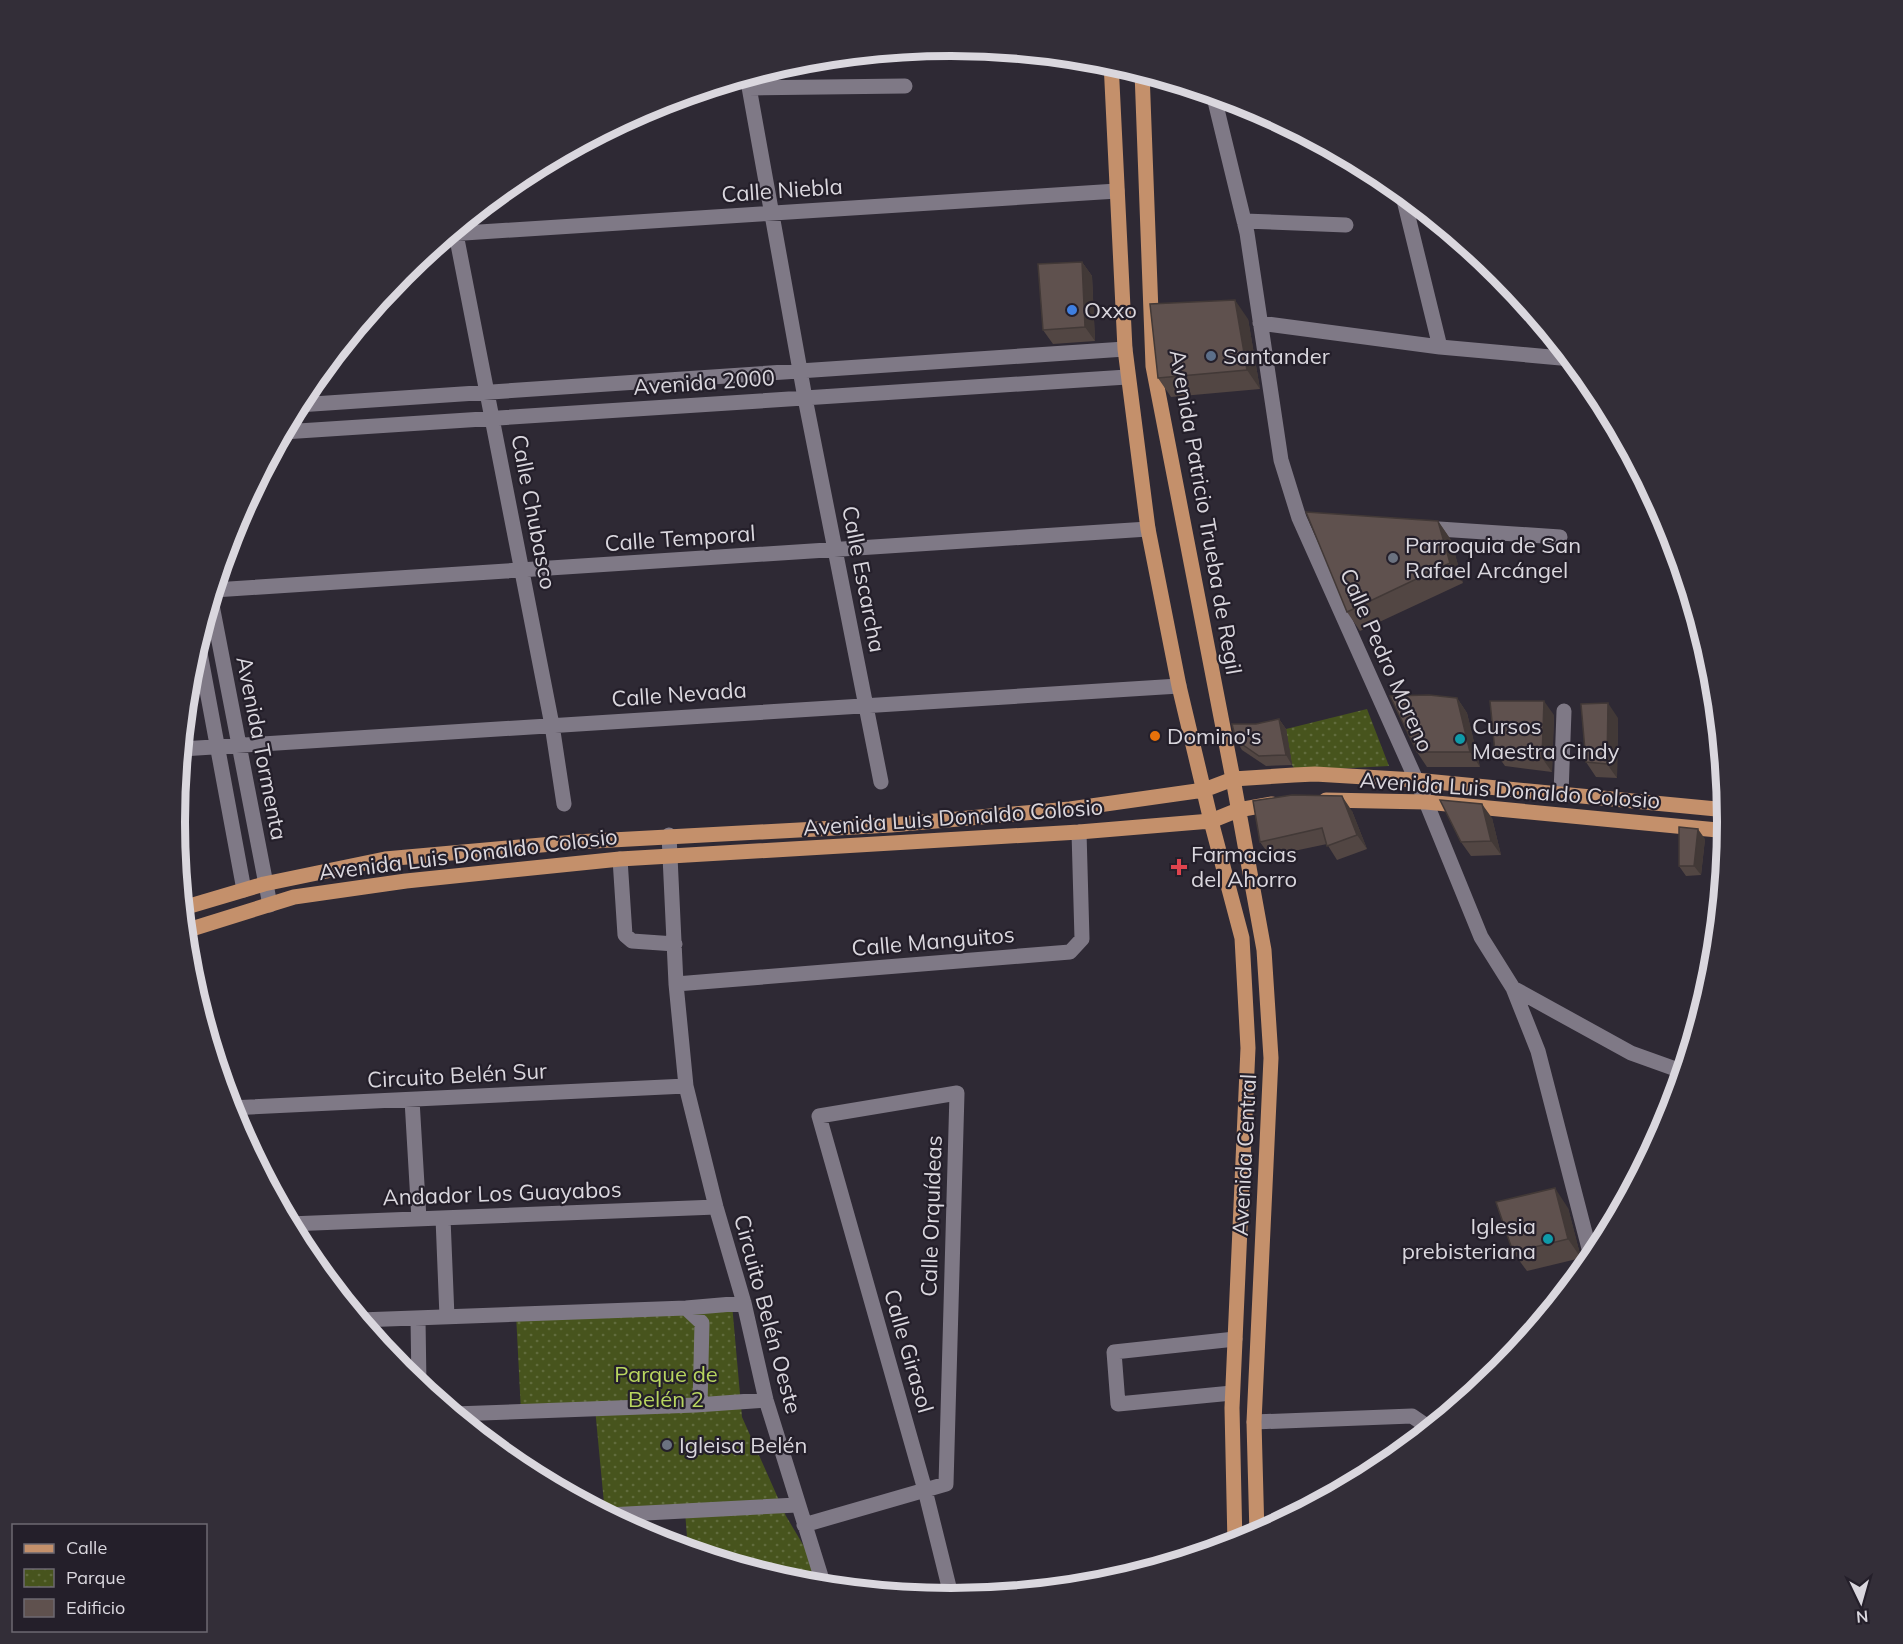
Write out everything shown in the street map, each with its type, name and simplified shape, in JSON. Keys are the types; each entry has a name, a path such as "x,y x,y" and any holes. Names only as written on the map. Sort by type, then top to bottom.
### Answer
{"main road":[{"path":"1111,73 1128,377 1148,529 1179,686 1204,790"},
{"name":"Avenida Patricio Trueba de Regil","path":"1142,80 1153,366 1233,779"},
{"path":"190,906 264,884 385,859 575,842 891,825 1070,809 1204,790 1233,779 1315,774 1415,780 1717,809"},
{"name":"Avenida Central","path":"1233,779 1264,950 1271,1058 1254,1422 1257,1525"},
{"name":"Avenida Central","path":"1204,790 1242,938 1248,1048 1232,1393 1235,1534"},
{"name":"Avenida Luis Donaldo Colosio","path":"1312,800 1426,802 1718,830"},
{"name":"Avenida Luis Donaldo Colosio","path":"193,929 294,897 406,881 620,859 1079,832 1211,820 1238,810 1290,801"}],"street":[{"path":"753,82 905,86"},
{"name":"Calle Escarcha","path":"748,83 802,385 881,782"},
{"name":"Calle Pedro Moreno","path":"1215,103 1245,221 1281,460 1481,937 1513,988 1538,1051 1589,1248"},
{"name":"Calle Niebla","path":"464,231 1117,191"},
{"path":"1405,205 1440,347"},
{"path":"1245,221 1346,225"},
{"name":"Calle Chubasco","path":"455,238 552,725 564,804"},
{"path":"1260,323 1440,347 1562,358"},
{"name":"Avenida 2000","path":"293,431 492,418 1125,349"},
{"name":"Avenida 2000","path":"309,404 487,392 1128,377"},
{"path":"1407,527 1560,537"},
{"name":"Calle Temporal","path":"222,590 1148,529"},
{"name":"Avenida Tormenta","path":"214,615 264,884 270,905"},
{"name":"Avenida Tormenta","path":"202,664 244,890"},
{"name":"Calle Nevada","path":"189,748 1179,686"},
{"path":"1561,794 1564,711"},
{"name":"Calle Manguitos","path":"676,984 1070,952 1082,939 1079,832"},
{"name":"Circuito Belén Oeste","path":"669,836 676,984 686,1086 744,1303 766,1400 821,1577"},
{"path":"620,859 625,935 632,941 675,944"},
{"path":"1513,988 1631,1053 1677,1069"},
{"name":"Circuito Belén Sur","path":"240,1108 686,1086"},
{"name":"Calle Girasol","path":"949,1588 925,1490 819,1116 957,1093"},
{"name":"Calle Orquídeas","path":"925,1490 946,1484 957,1093"},
{"path":"412,1100 419,1219"},
{"name":"Andador Los Guayabos","path":"299,1224 717,1207"},
{"path":"442,1218 447,1317"},
{"path":"369,1320 686,1308 744,1303"},
{"path":"686,1308 702,1323 700,1405"},
{"path":"418,1318 419,1372"},
{"path":"1232,1393 1118,1404 1114,1352 1235,1339"},
{"path":"465,1414 700,1405 766,1400"},
{"path":"1254,1422 1412,1416 1425,1425"},
{"path":"804,1525 925,1490"},
{"path":"623,1514 797,1505"}],"green space":[{"path":"1367,709 1389,766 1296,771 1292,765 1286,729"},
{"name":"Parque de Belén 2","path":"732,1304 742,1417 786,1516 805,1548 815,1576 753,1562 687,1541 685,1511 622,1513 604,1505 595,1408 521,1412 516,1314"}],"building":[{"path":"1082,262 1085,327 1043,330 1038,264"},
{"name":"Santander","path":"1235,300 1247,370 1158,378 1150,304"},
{"name":"Parroquia de San Rafael Arcángel","path":"1306,512 1438,521 1450,563 1347,612"},
{"path":"1429,695 1457,698 1470,752 1417,752 1390,696"},
{"path":"1490,701 1544,701 1542,758 1495,752"},
{"path":"1608,703 1607,764 1586,762 1581,704"},
{"path":"1279,719 1286,755 1259,756 1236,740 1232,724 1256,724"},
{"path":"1292,795 1342,796 1357,835 1327,846 1322,828 1260,842 1253,801"},
{"path":"1440,800 1482,804 1491,841 1461,842"},
{"path":"1679,827 1698,829 1694,866 1679,866"},
{"path":"1555,1188 1568,1239 1513,1252 1496,1202"}],"place":[{"name":"Oxxo","path":"1072,310"},
{"name":"Santander","path":"1211,356"},
{"name":"Parroquia de San Rafael Arcángel","path":"1393,558"},
{"name":"Domino's","path":"1155,736"},
{"name":"Cursos Maestra Cindy","path":"1460,739"},
{"name":"Farmacias del Ahorro","path":"1179,867"},
{"name":"Iglesia prebisteriana","path":"1548,1239"},
{"name":"Igleisa Belén","path":"667,1445"}]}
